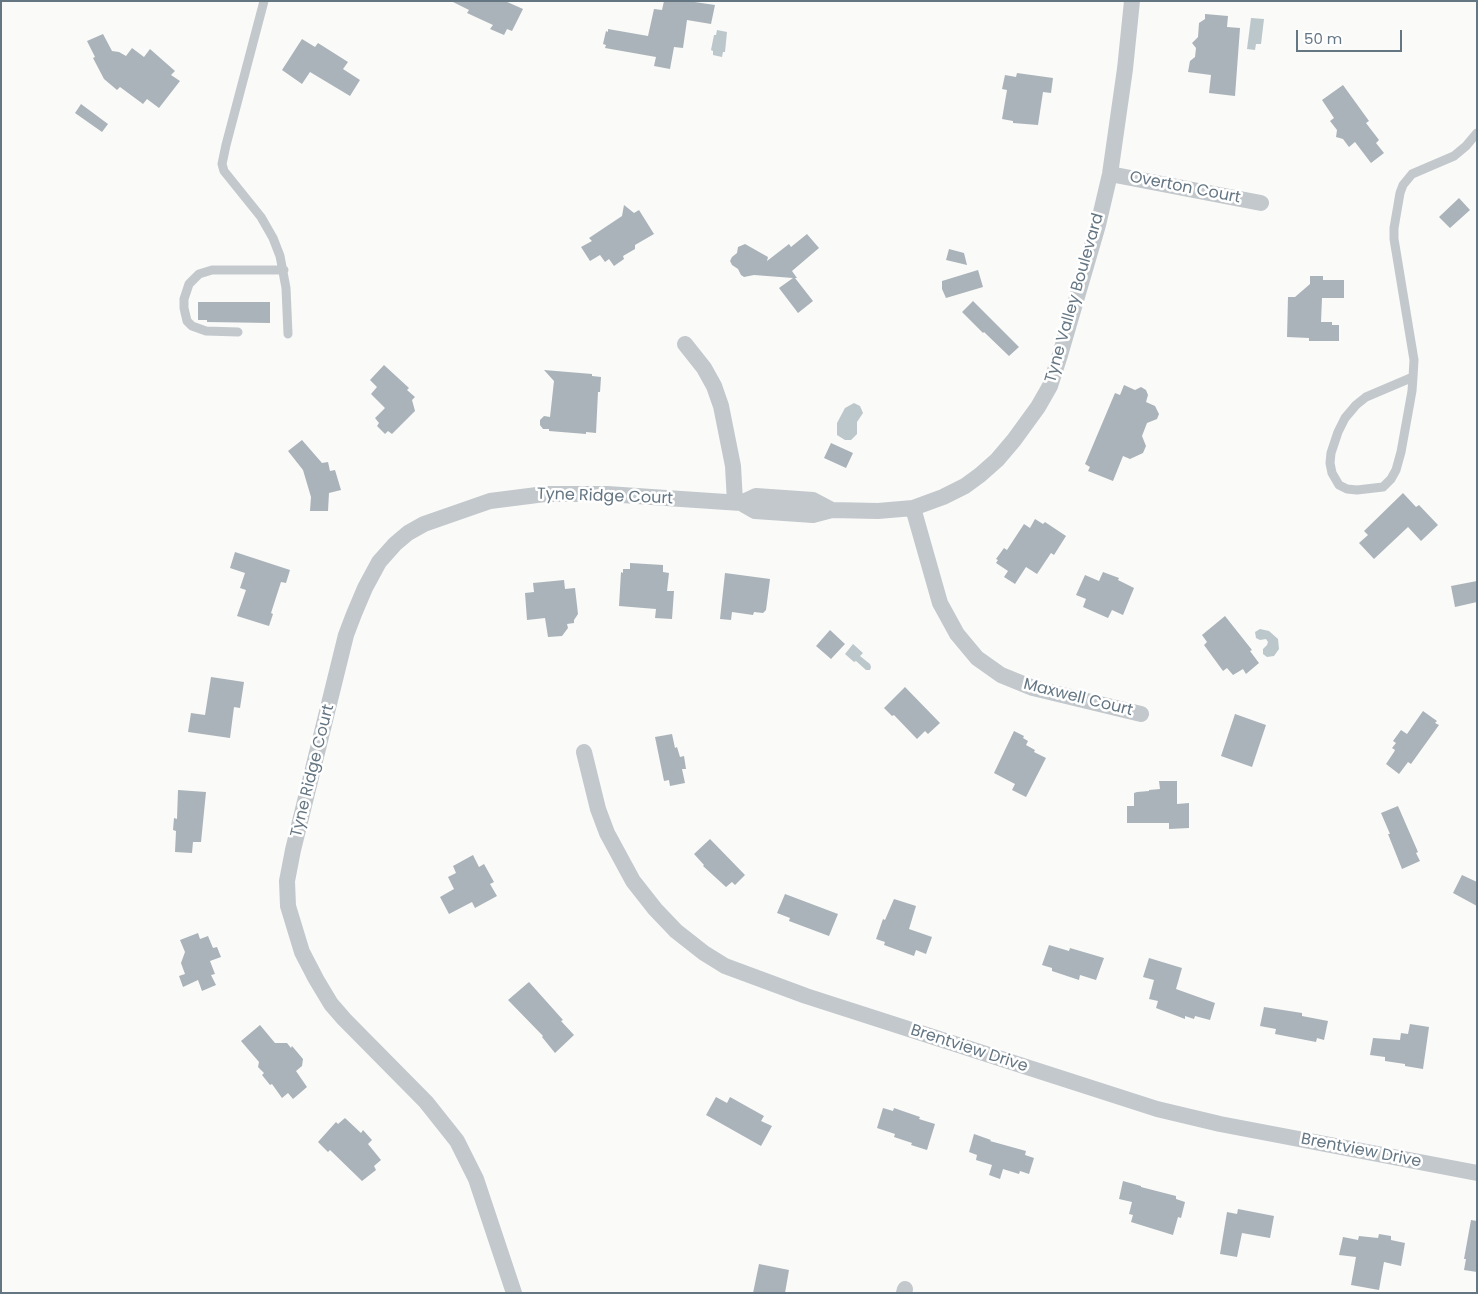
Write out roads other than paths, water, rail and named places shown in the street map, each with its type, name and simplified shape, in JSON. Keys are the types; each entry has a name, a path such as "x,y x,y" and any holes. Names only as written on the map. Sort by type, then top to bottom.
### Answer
{"street":[{"name":"Tyne Valley Boulevard","path":"738,502 756,496 813,500 832,510 878,511 913,508 943,497 965,486 997,460 1014,440 1045,396 1053,378 1098,225 1110,174 1123,88 1132,1"},
{"name":"Overton Court","path":"1110,174 1261,203"},
{"path":"685,344 704,368 714,386 721,406 738,502"},
{"name":"Tyne Ridge Court","path":"514,1293 476,1179 457,1141 426,1102 331,1004 302,952 291,921 287,881 346,635 361,596 379,562 408,533 424,524 450,514 490,501 517,496 545,494 607,494 738,502"},
{"name":"Maxwell Court","path":"913,508 940,603 957,634 977,658 1001,675 1033,688 1141,714"},
{"name":"Brentview Drive","path":"584,752 598,809 607,833 633,881 655,909 676,930 704,953 725,966 806,996 1162,1110 1220,1124 1477,1173"}],"lane":[{"path":"264,1 222,164 224,171 243,193 267,227 280,256 284,270 288,334"},
{"path":"1413,378 1394,384 1366,398 1356,405 1345,418 1331,453 1330,463 1332,473 1339,485 1357,490 1378,489 1387,484 1391,479 1396,470 1401,452 1413,378 1413,347 1394,239 1398,200 1403,185 1412,174 1454,156 1477,133"},
{"path":"238,332 206,331 192,326 187,321 184,299 190,284 199,274 212,270 284,270"}]}
